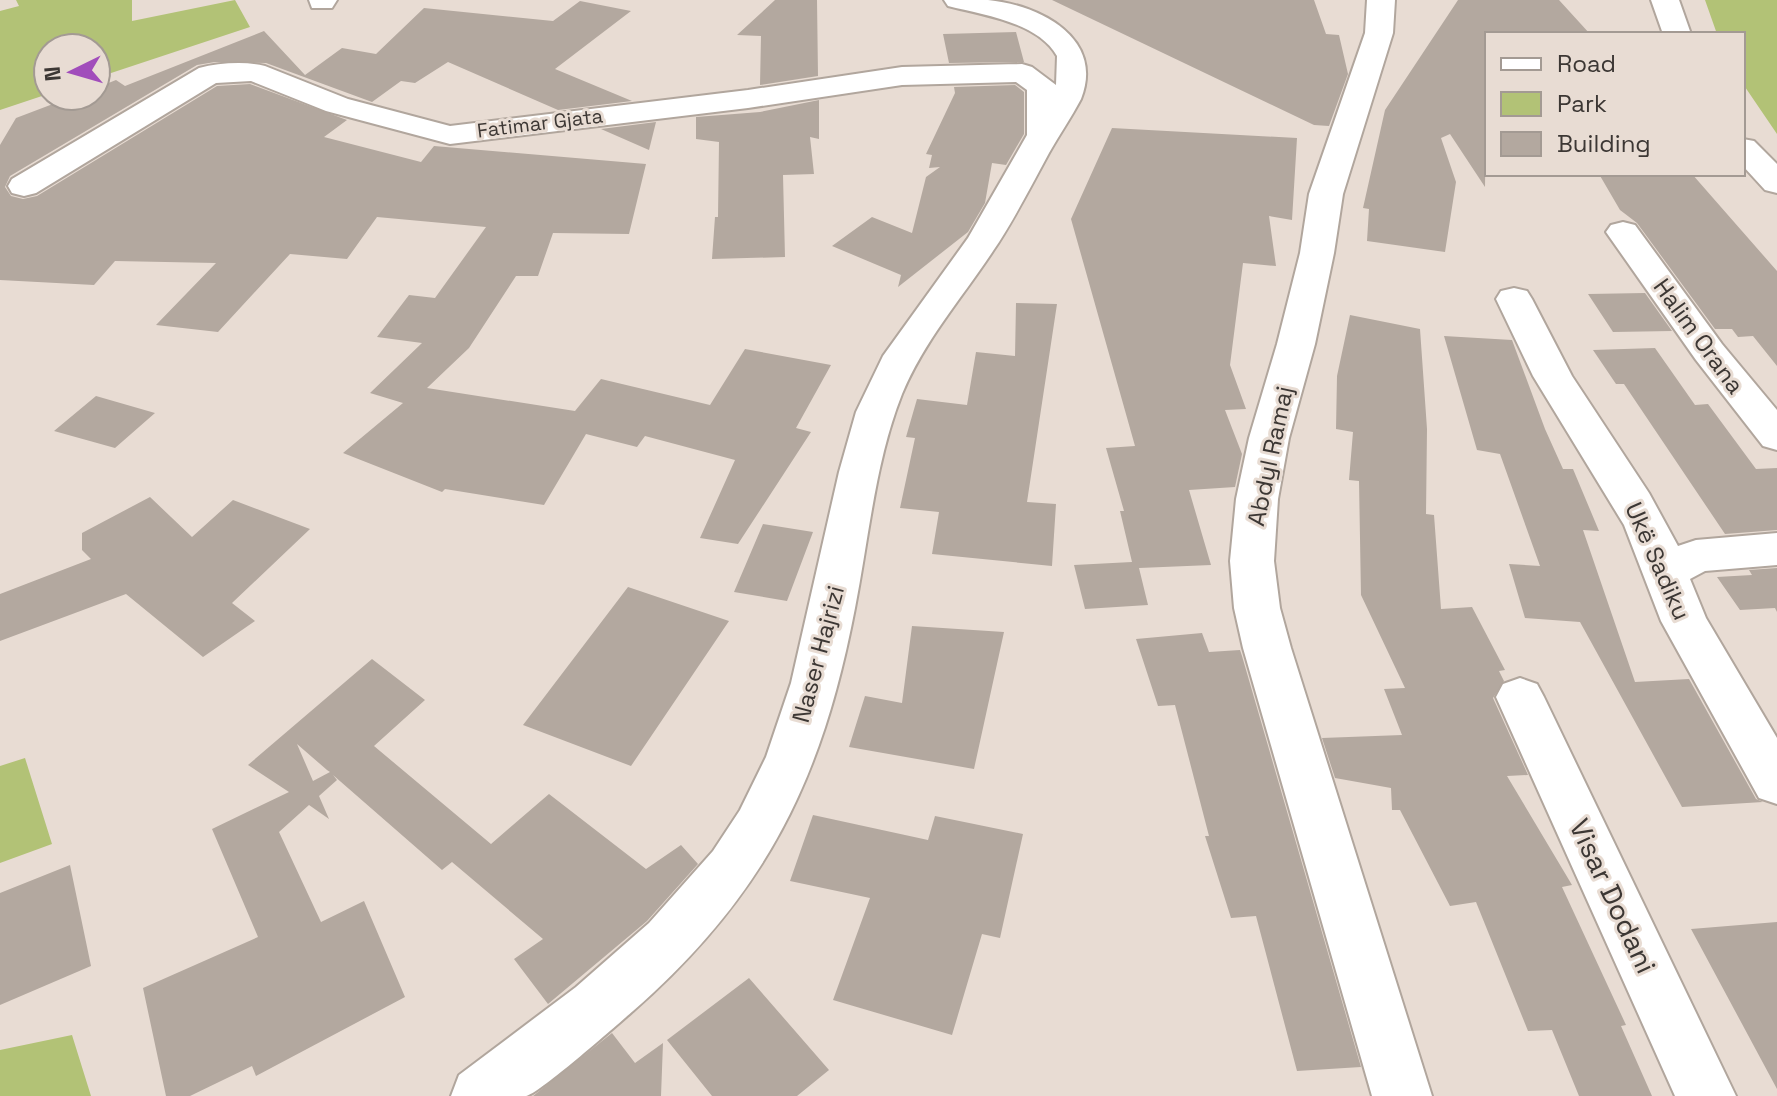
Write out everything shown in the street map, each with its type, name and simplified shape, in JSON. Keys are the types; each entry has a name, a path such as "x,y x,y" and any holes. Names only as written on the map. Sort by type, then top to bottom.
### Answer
{"street":[{"name":"Naser Hajrizi","path":"481,1096 643,966 709,899 760,826 788,762 814,684 873,420 892,374 984,240 1070,93 1071,56 1064,43 1023,19 958,0"},
{"name":"Abdyl Ramaj","path":"1381,0 1379,33 1326,194 1317,253 1296,344 1269,438 1257,499 1252,561 1257,608 1267,648 1402,1096"},
{"path":"1665,0 1676,32"},
{"name":"Fatimar Gjata","path":"24,186 209,74 243,71 267,75 337,105 450,135 748,99 902,76 1022,73 1042,87 1043,136"},
{"path":"1745,150 1777,183"},
{"name":"Halim Orana","path":"1623,232 1709,352 1777,437"},
{"name":"Ukë Sadiku","path":"1514,299 1539,353 1616,472 1648,528 1684,621 1777,783"},
{"path":"1667,572 1696,556 1777,549"},
{"name":"Visar Dodani","path":"1520,697 1706,1096"}],"green space":[{"path":"16,0 132,0 132,21 235,0 250,27 112,73 112,32 32,32 32,99 0,110 0,11 19,6"},
{"path":"1705,0 1777,0 1777,134 1745,87 1745,32 1716,32"},
{"path":"25,758 52,844 0,863 0,766"},
{"path":"72,1035 91,1096 0,1096 0,1050"}],"building":[{"path":"775,0 817,0 818,76 760,85 761,36 737,35"},
{"path":"1052,0 1314,0 1326,34 1339,35 1348,74 1329,126 1314,125"},
{"path":"1458,0 1559,0 1588,32 1485,32 1485,187 1450,134 1441,138 1456,182 1445,252 1367,241 1369,209 1363,208 1385,110"},
{"path":"580,1 631,11 555,69 632,101 558,110 448,62 415,83 401,81 372,102 266,63 215,62 197,65 10,176 5,187 11,196 23,199 37,196 217,86 250,84 347,120 324,137 421,162 434,146 646,164 629,234 553,233 538,276 516,276 469,348 427,388 575,411 601,379 710,405 745,349 831,365 796,428 811,432 738,544 700,538 735,460 645,436 637,447 586,434 544,505 445,489 442,492 343,453 403,403 370,393 422,343 377,337 409,295 435,298 486,227 377,217 347,259 290,254 218,332 156,325 216,263 115,261 94,285 0,280 0,145 16,118 32,112 112,112 112,82 116,80 125,86 264,31 305,75 342,48 376,54 424,8 553,21"},
{"path":"1016,32 1024,62 949,63 943,34"},
{"path":"1015,85 1024,92 1024,134 1006,165 992,163 985,203 968,232 898,287 901,275 832,246 872,217 912,233 926,177 940,167 929,168 932,155 926,154 955,93 954,87"},
{"path":"819,100 819,139 810,137 814,174 783,175 785,257 712,259 715,217 718,217 719,142 696,139 696,117 760,112"},
{"path":"656,122 649,150 601,129"},
{"path":"1112,128 1297,138 1292,220 1269,216 1276,266 1243,263 1230,365 1246,409 1225,410 1242,454 1235,487 1189,490 1211,565 1139,568 1148,605 1085,609 1074,565 1132,562 1120,511 1124,511 1106,448 1135,446 1071,219"},
{"path":"1600,176 1694,176 1777,271 1777,366 1753,336 1738,337 1732,329 1715,329 1637,223 1620,210"},
{"path":"1645,293 1672,331 1613,332 1588,294"},
{"path":"1016,303 1057,304 1027,502 1056,504 1052,566 932,554 939,512 900,508 915,438 906,437 917,399 967,405 976,352 1015,356"},
{"path":"1350,315 1420,329 1427,429 1426,514 1434,515 1441,609 1472,607 1505,670 1499,671 1504,681 1493,698 1528,775 1507,776 1572,885 1562,887 1626,1025 1621,1026 1652,1096 1579,1096 1552,1030 1528,1031 1476,902 1450,906 1400,810 1392,810 1391,788 1335,778 1322,738 1402,735 1384,689 1405,688 1361,595 1359,481 1349,480 1353,432 1336,429 1337,376"},
{"path":"1444,336 1512,340 1563,469 1573,469 1599,531 1583,530 1635,682 1689,679 1756,799 1763,802 1682,807 1580,622 1525,618 1509,564 1540,566 1500,454 1477,450"},
{"path":"1655,348 1695,405 1708,404 1756,469 1777,468 1777,530 1725,534 1624,384 1616,384 1593,350"},
{"path":"96,396 155,413 115,448 54,431"},
{"path":"150,497 192,537 233,500 310,529 232,603 255,621 203,657 126,594 0,641 0,594 91,559 82,550 82,533"},
{"path":"763,524 813,532 787,601 734,592"},
{"path":"1777,568 1777,612 1775,608 1740,610 1717,577 1752,575 1749,570"},
{"path":"628,587 729,621 631,766 523,725"},
{"path":"912,626 1004,632 974,769 849,747 865,696 902,703"},
{"path":"1202,633 1209,652 1240,650 1361,1067 1297,1071 1256,916 1231,918 1205,836 1209,836 1175,705 1158,706 1136,639"},
{"path":"372,659 425,700 374,746 491,844 549,794 646,869 681,845 698,864 647,921 548,1004 514,959 543,939 452,862 442,870 333,775 337,780 319,796 329,819 309,805 279,832 321,922 364,901 405,997 256,1076 252,1066 190,1096 166,1096 143,988 258,937 212,829 289,792 248,765","holes":["297,744 330,772 313,781"]},
{"path":"813,815 928,840 935,816 1023,834 1000,938 982,934 952,1035 833,1000 870,898 790,881"},
{"path":"70,865 91,966 0,1005 0,893"},
{"path":"1777,922 1777,1089 1691,929"},
{"path":"749,978 829,1070 797,1096 712,1096 667,1040"},
{"path":"612,1033 635,1063 663,1043 661,1096 533,1096"}]}
